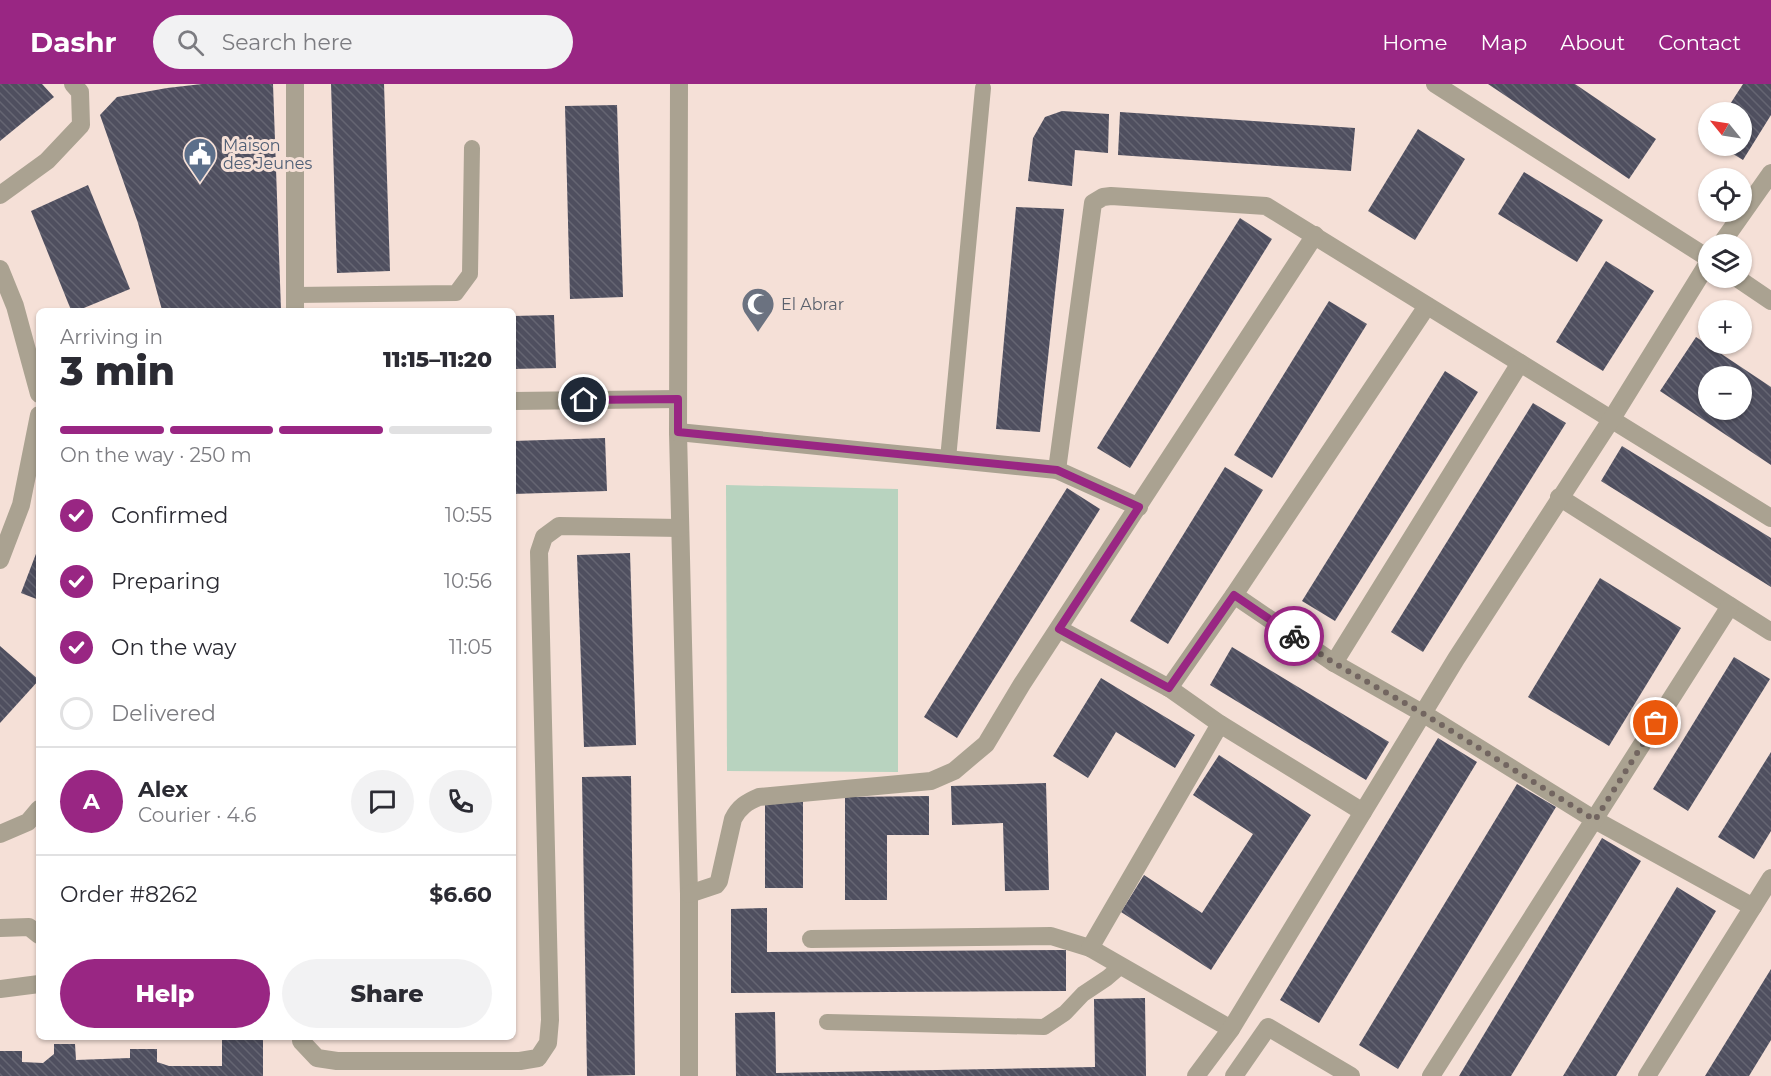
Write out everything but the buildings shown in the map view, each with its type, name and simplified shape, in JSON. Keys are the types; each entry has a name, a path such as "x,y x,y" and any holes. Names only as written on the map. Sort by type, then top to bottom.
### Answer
{"street":[{"path":"0,195 47,161 81,125 80,92 73,84"},
{"path":"294,84 295,303"},
{"path":"679,84 678,432 689,894 689,1076"},
{"path":"1435,84 1698,255"},
{"path":"1728,234 1771,173"},
{"path":"1057,470 1093,203 1103,197 1111,196 1266,206 1771,519"},
{"path":"689,894 716,885 719,881 733,819 738,810 753,800 759,797 931,781 954,771 986,744 1315,235"},
{"path":"0,269 15,306 36,383"},
{"path":"1196,1076 1232,1029 1456,659 1611,420 1698,277"},
{"path":"1752,288 1771,301"},
{"path":"1169,688 1234,595 1427,306"},
{"path":"1334,663 1520,363"},
{"path":"516,401 678,399"},
{"path":"0,560 21,505 36,430"},
{"path":"678,432 1057,470 1139,507"},
{"path":"1559,497 1771,632"},
{"path":"301,1040 317,1058 337,1060 520,1061 538,1058 548,1043 550,1020 539,552 544,537 559,526 680,528"},
{"path":"1234,595 1334,663 1424,714 1595,820 1753,907"},
{"path":"1431,1076 1730,606"},
{"path":"1059,629 1169,688 1220,724 1363,812"},
{"path":"1090,948 1220,724"},
{"path":"0,834 28,822 36,813"},
{"path":"1647,1076 1771,878"},
{"path":"0,928 29,927 36,933"},
{"path":"811,939 1051,936 1090,948 1232,1029"},
{"path":"0,989 36,984"},
{"path":"1234,1076 1268,1027 1351,1076"}],"lane":[{"path":"948,459 983,88"},
{"path":"295,303 456,293 471,274 472,148"},
{"path":"827,1022 1044,1027 1065,1013 1083,994 1121,966"}],"green space":[{"path":"726,485 898,489 898,772 727,771"}],"way so far":[{"path":"1294,636 1334,663 1424,714 1595,820 1656,723"}],"place":[{"name":"Maison des Jeunes","path":"200,183"},
{"name":"El Abrar","path":"758,333"}],"route":[{"path":"584,400 678,399 678,432 1057,470 1139,507 1059,629 1169,688 1234,595 1294,636"}]}
